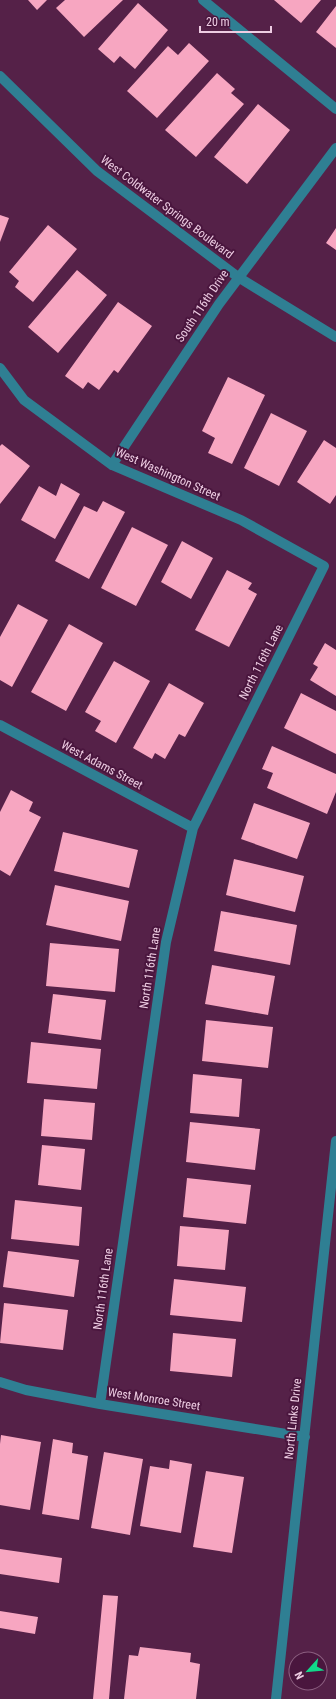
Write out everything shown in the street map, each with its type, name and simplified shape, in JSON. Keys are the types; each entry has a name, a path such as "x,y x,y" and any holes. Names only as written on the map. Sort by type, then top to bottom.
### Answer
{"street":[{"path":"203,0 336,109"},
{"name":"West Coldwater Springs Boulevard","path":"0,76 97,171 238,277 336,337"},
{"name":"South 116th Drive","path":"112,465 238,277 336,148"},
{"name":"West Washington Street","path":"0,368 24,400 112,465 241,520 324,566"},
{"name":"North 116th Lane","path":"100,1404 166,942 193,828 324,566"},
{"name":"West Adams Street","path":"0,725 193,828"},
{"name":"North Links Drive","path":"276,1699 336,1141"},
{"name":"West Monroe Street","path":"0,1382 26,1390 100,1404 305,1437"}],"building":[{"path":"28,0 47,0 37,10"},
{"path":"65,0 123,0 84,37 56,8"},
{"path":"274,0 321,0 301,23"},
{"path":"138,3 168,30 135,69 120,56 114,63 98,49"},
{"path":"336,6 336,48 316,32"},
{"path":"189,43 209,61 157,118 127,91 168,46 178,55"},
{"path":"217,73 235,89 231,93 244,104 196,157 165,130"},
{"path":"258,104 290,130 247,184 214,157"},
{"path":"0,215 9,218 0,242"},
{"path":"48,225 77,249 33,302 15,287 19,281 9,272"},
{"path":"336,228 336,250 326,243"},
{"path":"77,270 107,295 58,353 28,327"},
{"path":"118,302 152,326 118,373 114,370 99,390 88,382 83,389 65,376"},
{"path":"228,377 265,395 232,464 208,453 215,438 202,431"},
{"path":"271,413 307,431 279,486 244,468"},
{"path":"324,440 336,448 336,495 330,504 297,482"},
{"path":"2,444 30,466 0,504 0,446"},
{"path":"61,483 80,494 55,539 21,520 39,486 56,496"},
{"path":"103,501 125,512 89,579 55,561 84,506 97,512"},
{"path":"132,527 168,545 136,606 101,588"},
{"path":"182,541 213,558 191,599 161,582"},
{"path":"227,570 252,583 248,589 257,594 229,647 195,630"},
{"path":"18,604 48,620 12,687 0,680 0,637"},
{"path":"69,624 103,643 66,711 31,692"},
{"path":"325,643 336,650 336,696 310,680 318,667 313,664"},
{"path":"114,661 150,681 116,743 95,731 101,721 85,712"},
{"path":"169,683 204,703 185,737 179,734 165,759 155,753 152,759 133,748"},
{"path":"301,693 336,711 336,754 284,728"},
{"path":"272,746 336,774 336,792 327,814 267,788 273,773 262,769"},
{"path":"11,790 33,802 29,811 41,817 10,876 0,870 0,812"},
{"path":"254,803 310,823 297,859 241,839"},
{"path":"63,832 138,850 129,888 54,871"},
{"path":"234,859 304,876 295,912 226,895"},
{"path":"55,885 129,901 121,941 46,925"},
{"path":"221,911 297,925 290,965 214,951"},
{"path":"50,943 119,949 115,992 46,986"},
{"path":"212,965 275,976 268,1015 205,1004"},
{"path":"53,994 106,1000 101,1040 48,1033"},
{"path":"206,1020 273,1027 268,1068 202,1061"},
{"path":"31,1042 101,1049 97,1089 27,1083"},
{"path":"193,1074 242,1079 239,1117 190,1113"},
{"path":"44,1099 95,1103 92,1140 41,1136"},
{"path":"190,1122 260,1129 255,1170 186,1162"},
{"path":"42,1145 85,1149 81,1190 38,1185"},
{"path":"187,1178 251,1185 246,1224 183,1217"},
{"path":"15,1200 82,1207 79,1246 11,1239"},
{"path":"180,1226 229,1230 225,1270 177,1266"},
{"path":"8,1251 79,1260 74,1297 3,1287"},
{"path":"174,1279 246,1287 242,1322 170,1315"},
{"path":"4,1303 68,1310 63,1350 0,1343"},
{"path":"173,1333 236,1339 232,1377 170,1371"},
{"path":"1,1435 41,1442 30,1510 0,1505"},
{"path":"53,1439 73,1443 72,1453 88,1456 79,1520 42,1514"},
{"path":"104,1452 143,1459 130,1535 91,1528"},
{"path":"170,1460 192,1464 181,1533 140,1526 150,1466 169,1469"},
{"path":"206,1471 244,1477 232,1553 193,1547"},
{"path":"0,1549 62,1558 59,1583 0,1574"},
{"path":"103,1595 118,1596 109,1699 93,1699"},
{"path":"0,1611 38,1617 35,1634 0,1628"},
{"path":"140,1647 191,1653 190,1662 200,1664 196,1699 124,1699 129,1655 138,1656"}]}
